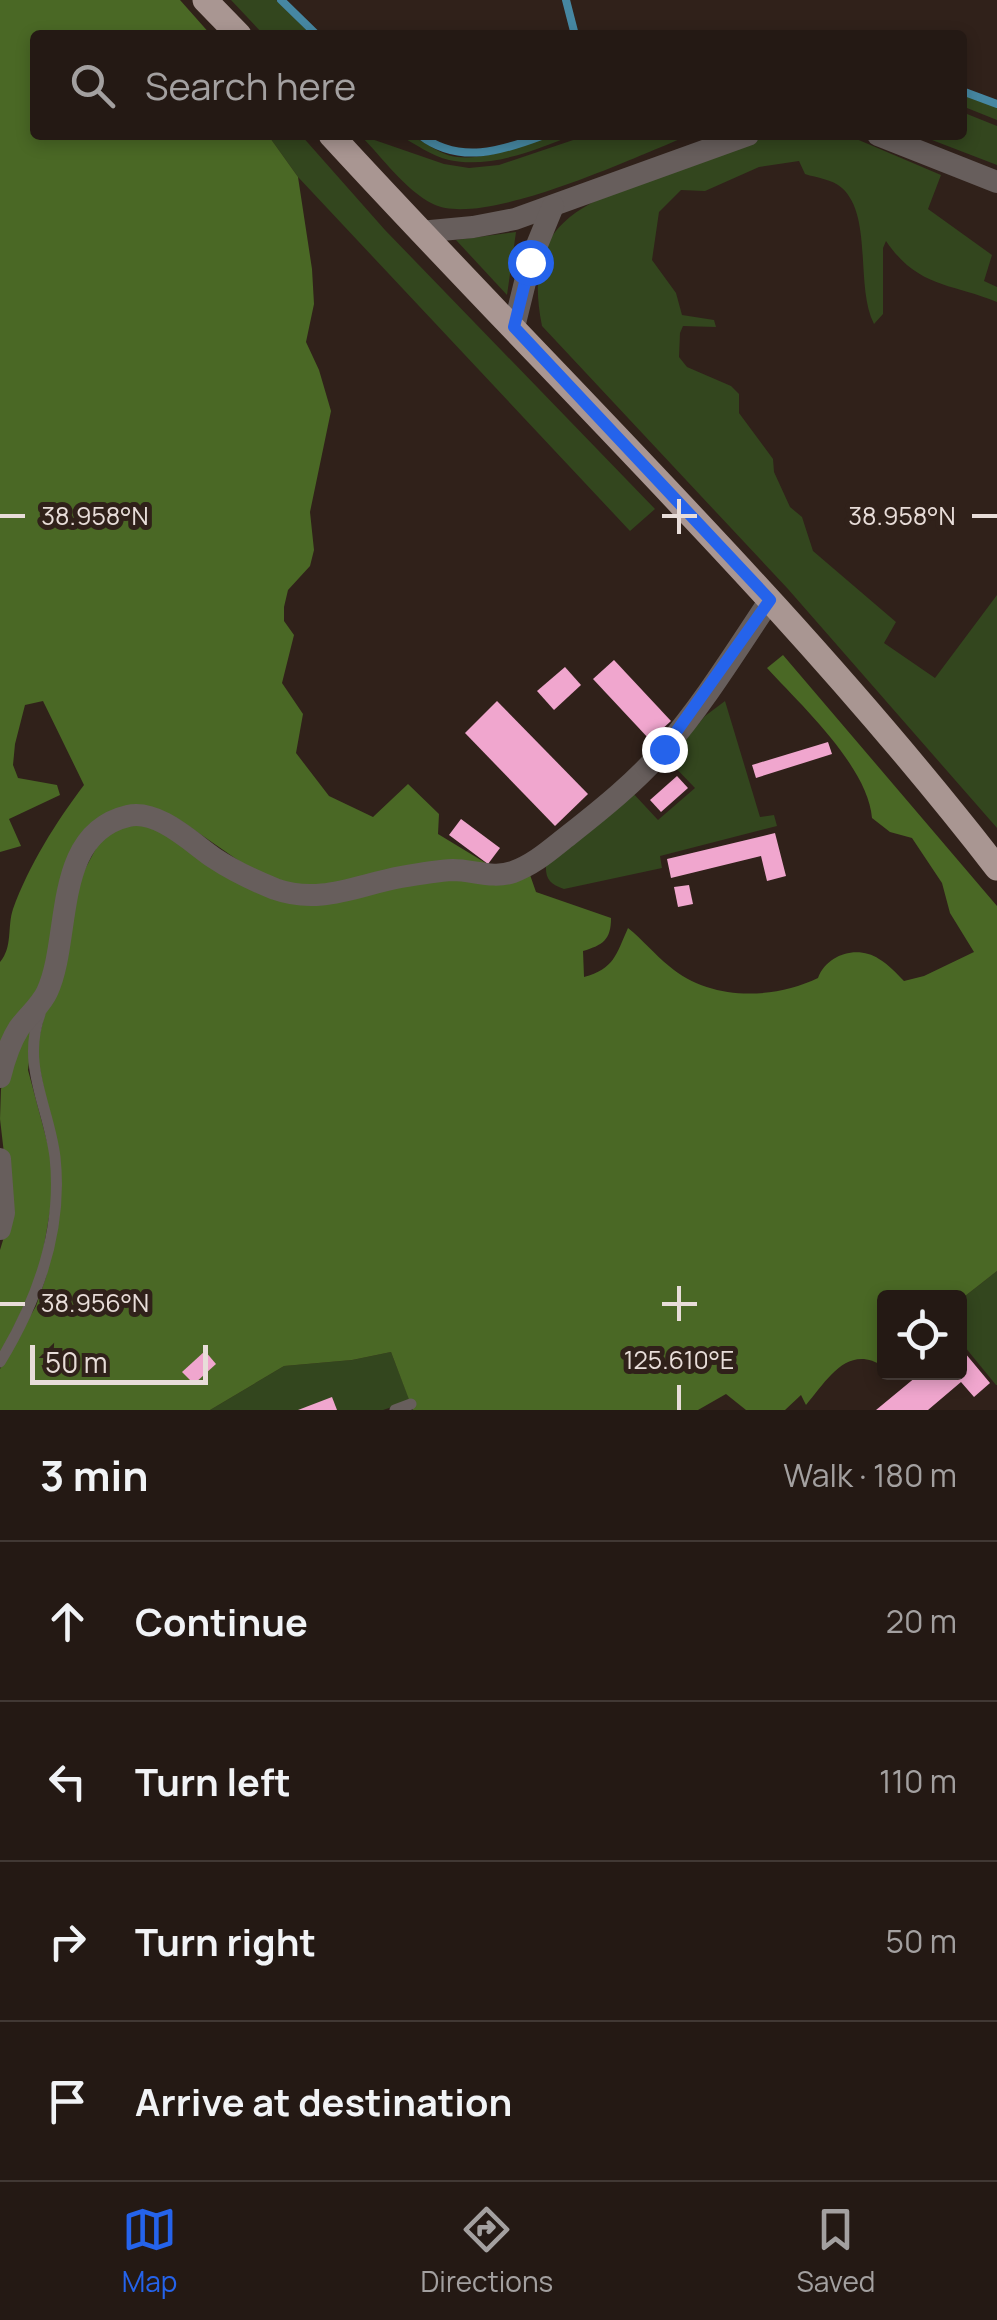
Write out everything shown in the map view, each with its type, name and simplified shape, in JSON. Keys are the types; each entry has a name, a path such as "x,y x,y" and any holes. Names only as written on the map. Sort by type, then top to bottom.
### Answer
{"main road":[{"path":"205,0 233,30"},
{"path":"336,140 874,714 997,868"}],"street":[{"path":"420,232 473,228 515,219 734,140"},
{"path":"891,140 997,182"},
{"path":"514,327 530,262 552,206"},
{"path":"0,1077 16,1032 46,996 56,969 76,863 98,832 114,822 131,815 168,826 217,860 292,894 320,896 457,870 509,874 533,863 592,817 664,749 770,600"},
{"path":"0,1160 4,1213 0,1229"}],"lane":[{"path":"0,1362 43,1276 56,1194 55,1155 32,1070 36,1026 46,996"},
{"path":"395,1410 411,1404"}],"green space":[{"path":"0,0 180,0 207,30 30,30 30,140 272,140 298,177 314,304 306,342 331,411 310,512 314,550 310,566 288,590 284,607 284,621 294,635 282,683 303,714 296,753 329,796 373,817 408,784 439,814 438,834 494,868 309,889 255,872 177,818 101,818 51,973 0,1050 0,962 7,950 13,909 44,844 84,785 43,701 25,705 13,765 18,778 57,785 60,795 9,819 21,846 0,852"},
{"path":"231,0 276,0 307,30 259,30"},
{"path":"967,96 997,107 997,120 967,108"},
{"path":"967,114 997,126 997,165 932,140 967,140"},
{"path":"272,140 305,140 385,230 655,509 630,531 298,177"},
{"path":"365,140 469,168 499,165 573,140 678,140 560,187 487,207 456,209 433,204 394,172"},
{"path":"408,140 419,140 449,155 472,157 541,140 560,140 480,162 436,156"},
{"path":"758,140 859,140 941,175 928,209 992,255 984,281 997,287 997,302 923,276 910,268 886,241 883,314 874,324 865,291 861,234 851,200 838,185 805,174 799,161 759,167 705,191 681,190 659,212 652,260 676,293 682,315 714,320 716,327 683,326 679,357 687,367 731,386 739,394 739,413 773,459 774,472 790,507 802,517 813,551 896,622 884,643 935,678 997,595 997,828 788,589 542,326 538,292 540,265 548,243 580,210 627,187"},
{"path":"516,232 507,295 456,240"},
{"path":"783,655 997,906 997,1271 967,1295 967,1290 877,1290 877,1364 860,1359 849,1362 831,1375 806,1405 801,1395 785,1410 746,1410 726,1394 698,1410 413,1410 391,1352 284,1366 210,1410 0,1410 0,1369 36,1306 46,1277 54,1230 51,1124 36,1050 75,888 102,837 133,821 155,829 268,894 529,872 536,892 611,918 604,940 583,951 584,977 608,965 628,928 685,977 703,986 742,993 800,985 818,978 828,963 844,954 871,955 904,981 924,976 974,952 950,913 942,883 912,838 890,832 872,818 868,798 846,758 767,668"},
{"path":"725,701 760,817 774,815 777,826 660,856 662,868 564,889 552,883 546,874 546,864 631,791 658,820 695,788 668,760 705,716"},
{"path":"35,1015 28,1070 51,1156 53,1194 39,1275 0,1355 0,1250 11,1214 0,1119 1,1089 8,1065"},
{"path":"997,1271 997,1385 967,1350 967,1295"},
{"path":"391,1352 410,1401 383,1410 210,1410 284,1366"}],"building":[{"path":"614,660 671,721 650,740 593,679"},
{"path":"565,667 581,685 554,710 537,691"},
{"path":"497,701 588,794 555,826 465,733"},
{"path":"828,742 832,754 756,778 752,765"},
{"path":"677,776 688,788 661,812 650,800"},
{"path":"461,819 500,848 488,864 449,835"},
{"path":"775,833 786,876 767,881 761,856 671,878 667,859"},
{"path":"689,885 693,904 678,907 674,887"},
{"path":"205,1351 216,1364 194,1384 182,1372"},
{"path":"967,1355 990,1383 974,1397 961,1382 928,1410 876,1410 912,1380 967,1380"},
{"path":"332,1397 337,1410 298,1410"}],"waterway":[{"path":"281,0 312,30"},
{"path":"566,0 574,30"},
{"path":"967,93 997,104"},
{"path":"428,140 465,152 497,150 529,140"}],"route":[{"path":"530,262 514,327 770,600 664,749"}]}
